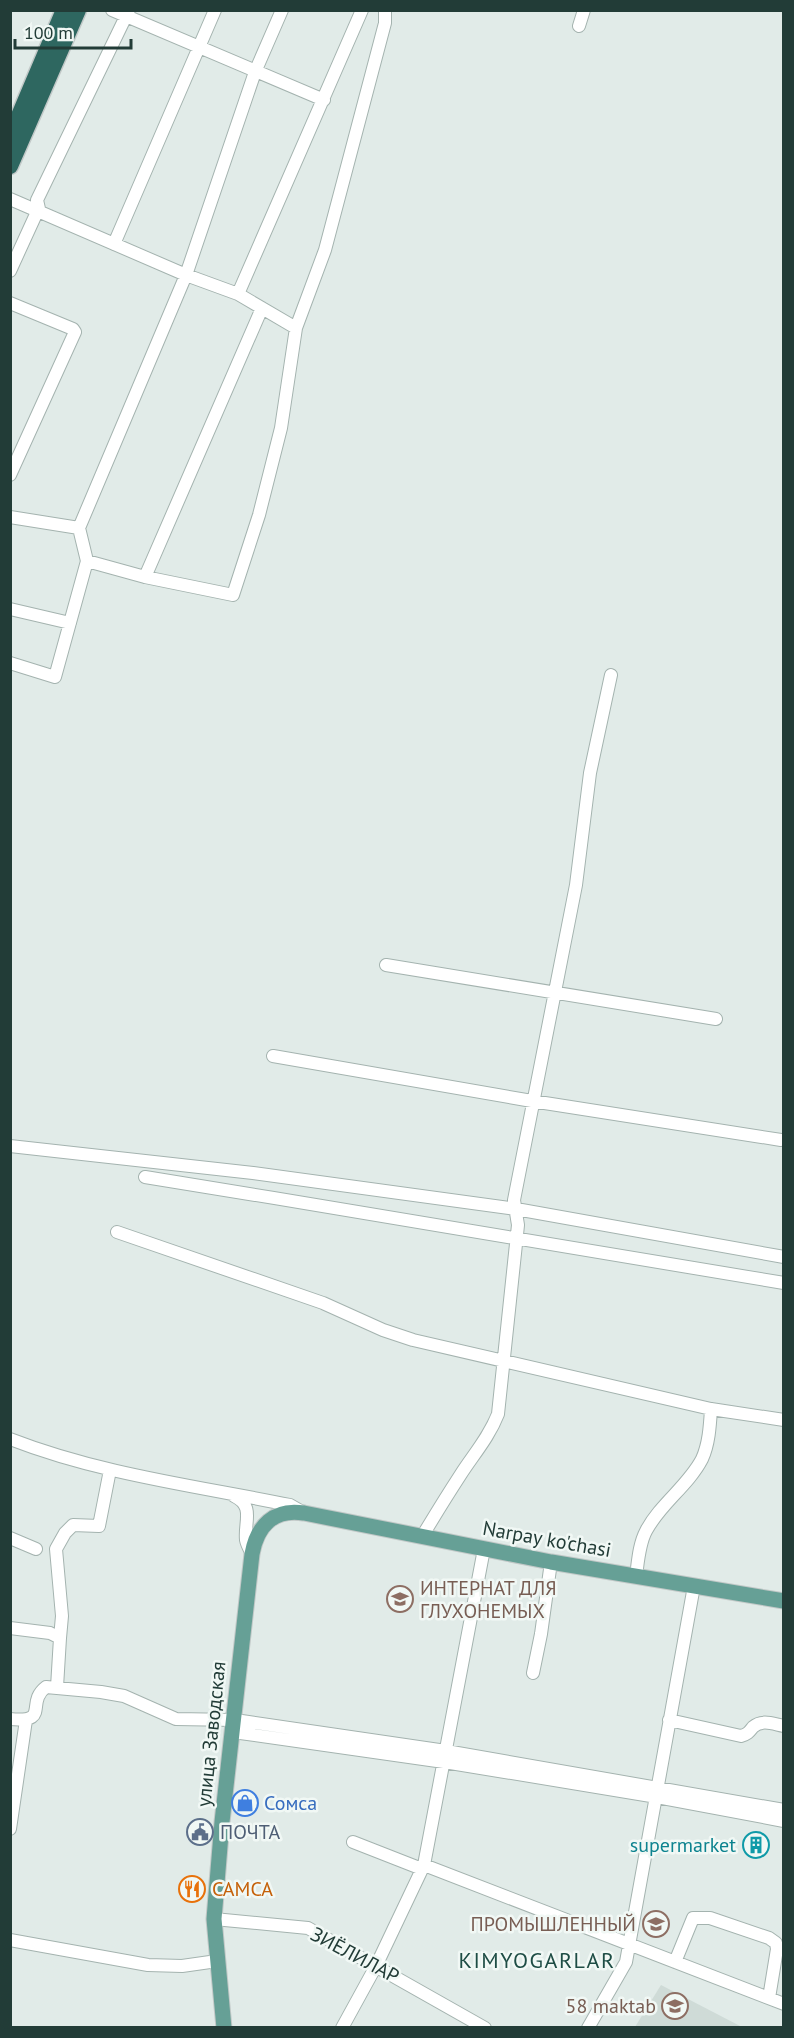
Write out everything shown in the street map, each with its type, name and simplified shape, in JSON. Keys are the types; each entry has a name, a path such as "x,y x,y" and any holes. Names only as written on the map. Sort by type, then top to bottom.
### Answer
{"highway":[{"path":"10,137 64,10"},
{"path":"10,166 78,10"}],"main road":[{"name":"Narpay ko'chasi","path":"270,1521 281,1513 292,1511 551,1562 783,1601"},
{"name":"улица Заводская","path":"224,2028 214,1919 222,1822 252,1554 255,1539 270,1521"}],"street":[{"path":"112,10 128,14 255,72 324,100"},
{"path":"114,244 214,10"},
{"path":"10,663 55,677 87,561 79,528 186,275 255,72 282,10"},
{"path":"238,294 362,10"},
{"path":"87,561 145,577 233,595 259,515 281,428 296,328 326,250 385,23 385,10"},
{"path":"579,26 584,10"},
{"path":"10,271 38,212 37,200 128,14"},
{"path":"10,199 186,275 238,294 296,328"},
{"path":"10,303 73,329 75,335 10,475"},
{"path":"145,577 262,308"},
{"path":"10,518 79,528"},
{"path":"10,609 70,624"},
{"path":"423,1535 462,1472 492,1430 498,1414 517,1240 518,1225 514,1200 576,885 590,773 611,675"},
{"path":"386,965 716,1019"},
{"path":"273,1056 532,1101 781,1140"},
{"path":"10,1146 253,1173 516,1209 783,1257"},
{"path":"145,1177 359,1211 783,1284"},
{"path":"117,1232 323,1303 382,1330 413,1340 711,1409 783,1420"},
{"path":"636,1576 645,1532 703,1457 710,1427 711,1409"},
{"name":"Narpay ko'chasi","path":"10,1439 110,1470 290,1505 304,1513"},
{"path":"57,1687 62,1616 56,1549 65,1533 73,1525 99,1526 110,1470"},
{"name":"улица Заводская","path":"225,1492 241,1500 245,1505 246,1542 252,1554"},
{"path":"10,1539 36,1548"},
{"path":"342,2028 376,1966 423,1867 484,1549"},
{"path":"533,1673 551,1562"},
{"path":"588,2028 626,1962 694,1586"},
{"path":"10,1628 50,1633 60,1638"},
{"path":"10,1719 32,1718 41,1690 46,1687 57,1687 124,1696 176,1719 445,1756 656,1792 783,1810"},
{"path":"10,1829 26,1720"},
{"path":"669,1720 741,1736 747,1734 756,1724 765,1722 783,1726"},
{"path":"656,1792 783,1821"},
{"path":"353,1842 783,2004"},
{"path":"675,1962 693,1918 710,1918 769,1938 776,1943 777,1948 768,1998"},
{"name":"ЗИЁЛИЛАР","path":"214,1919 308,1928 485,2028"},
{"path":"10,1940 148,1965 182,1966 217,1961"}],"shaded area":[{"name":"58 maktab","path":"661,1985 742,2027 635,2027"}],"place":[{"name":"ИНТЕРНАТ ДЛЯ ГЛУХОНЕМЫХ","path":"400,1599"},
{"name":"Сомса","path":"245,1803"},
{"name":"ПОЧТА","path":"200,1832"},
{"name":"supermarket","path":"756,1845"},
{"name":"САМСА","path":"192,1889"},
{"name":"ПРОМЫШЛЕННЫЙ","path":"656,1924"},
{"name":"58 maktab","path":"675,2006"}],"district":[{"name":"KIMYOGARLAR","path":"537,1960"}]}
